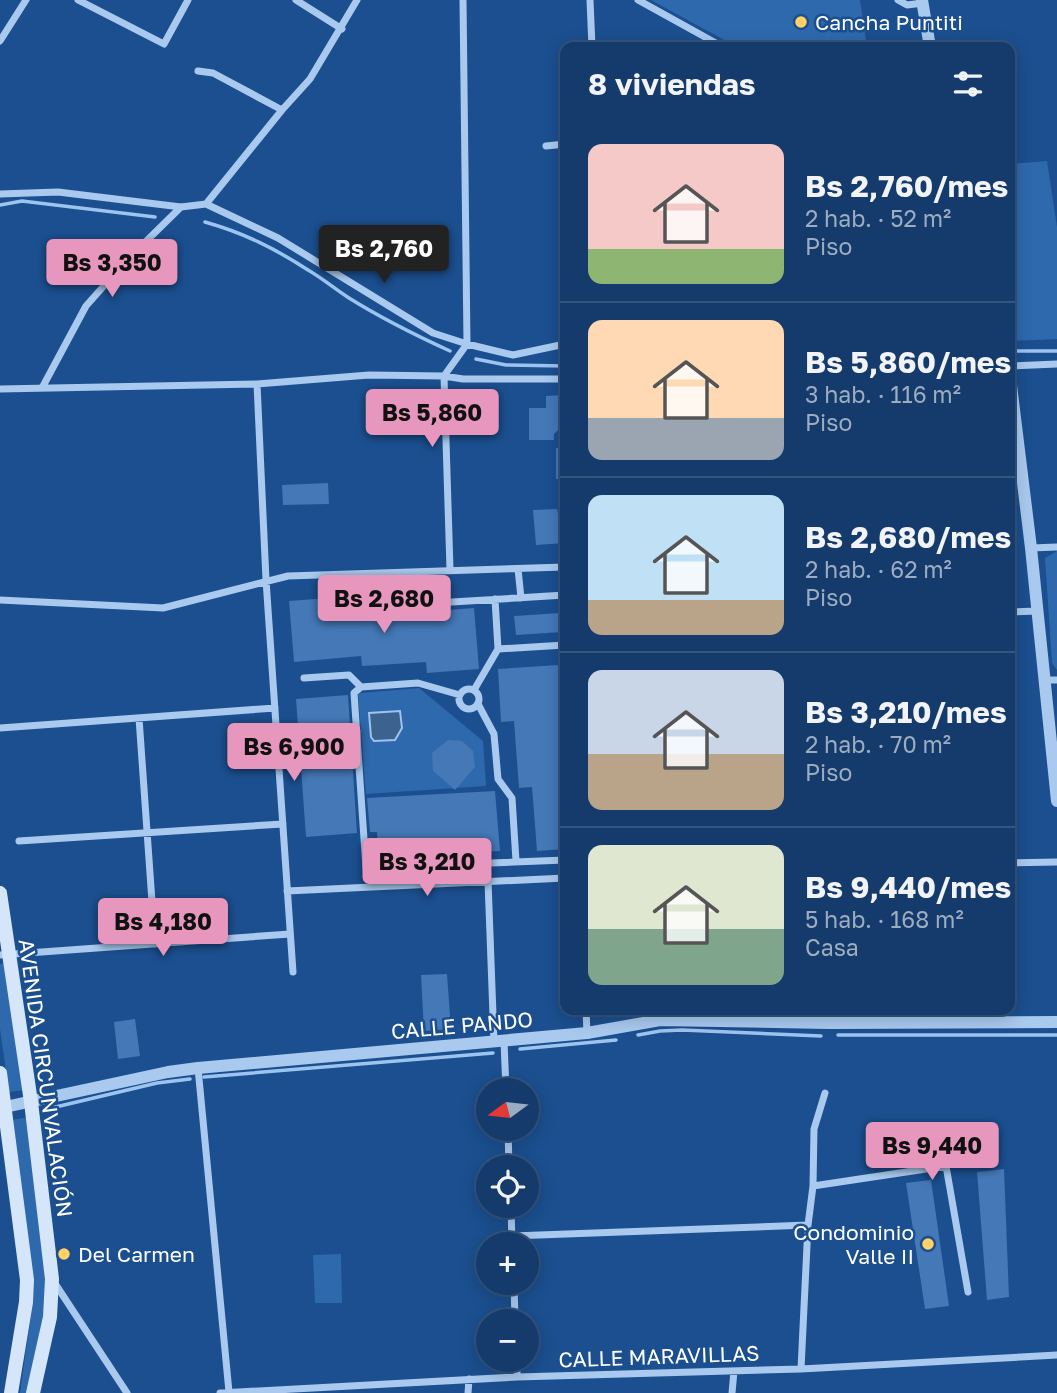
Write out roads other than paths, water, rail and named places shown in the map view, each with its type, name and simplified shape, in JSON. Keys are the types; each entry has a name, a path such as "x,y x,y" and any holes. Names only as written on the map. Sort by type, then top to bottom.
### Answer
{"main road":[{"name":"AVENIDA CIRCUNVALACIÓN","path":"0,892 4,955 31,1102 52,1279 50,1317 33,1393"},
{"path":"0,1073 2,1107 27,1280 11,1393"}],"street":[{"path":"0,41 26,0"},
{"path":"78,0 164,44 188,0"},
{"path":"296,0 342,29"},
{"path":"206,204 310,79 357,0"},
{"path":"450,569 444,376 467,345 463,0"},
{"path":"590,0 592,42"},
{"path":"638,0 714,42"},
{"path":"898,0 907,5 923,1 929,42"},
{"path":"198,71 213,73 282,110"},
{"path":"546,146 560,145"},
{"path":"0,194 58,192 181,207 206,204 278,238 433,333 467,345 513,355 560,345"},
{"path":"42,388 86,306 126,261 181,207"},
{"path":"1015,366 1057,364"},
{"path":"0,389 257,384 369,375 560,379"},
{"path":"257,384 266,580 293,972"},
{"path":"1015,418 1038,611 1051,680 1057,800"},
{"path":"1031,548 1057,547"},
{"path":"0,600 163,608 288,576 560,567"},
{"path":"519,569 521,598"},
{"path":"351,599 409,596 419,604 560,595"},
{"path":"474,690 498,649 495,599"},
{"path":"1015,612 1038,611"},
{"path":"498,649 560,645"},
{"path":"304,678 349,675 361,687"},
{"path":"460,695 418,683 361,687 354,693 366,868 560,860"},
{"path":"464,690 474,690 479,698 478,704 473,709 466,709 459,702 460,695 464,690"},
{"path":"478,704 494,734 498,779 512,798 516,862"},
{"path":"0,727 275,708"},
{"path":"139,718 155,944"},
{"path":"19,841 283,824"},
{"path":"1015,863 1057,862"},
{"path":"287,891 560,878"},
{"path":"488,881 499,1042 504,1078"},
{"path":"4,955 290,934"},
{"path":"586,1015 587,1033"},
{"name":"CALLE PANDO","path":"2,1107 198,1068 587,1033 660,1020 829,1023 1057,1022"},
{"path":"198,1068 229,1392"},
{"path":"802,1369 814,1129 825,1093"},
{"path":"813,1186 946,1166 968,1292"},
{"path":"539,1239 808,1225"},
{"path":"52,1279 127,1393"},
{"name":"CALLE MARAVILLAS","path":"220,1393 470,1379 802,1369 1057,1355"},
{"path":"732,1393 734,1371"},
{"path":"517,1372 517,1377"},
{"path":"468,1393 470,1379"}],"waterway":[{"path":"0,205 22,201 155,217"},
{"path":"205,222 271,248 373,312 450,351"},
{"path":"1015,351 1057,351"},
{"path":"476,359 506,365 560,366"},
{"path":"638,1035 682,1030 821,1036"},
{"path":"838,1035 1057,1035"},
{"path":"520,1049 616,1040"},
{"path":"204,1077 493,1053"},
{"path":"43,1110 157,1083 190,1079"}],"place":[{"name":"Cancha Puntiti","path":"801,22"},
{"name":"Condominio Valle II","path":"928,1244"},
{"name":"Del Carmen","path":"64,1254"}]}
